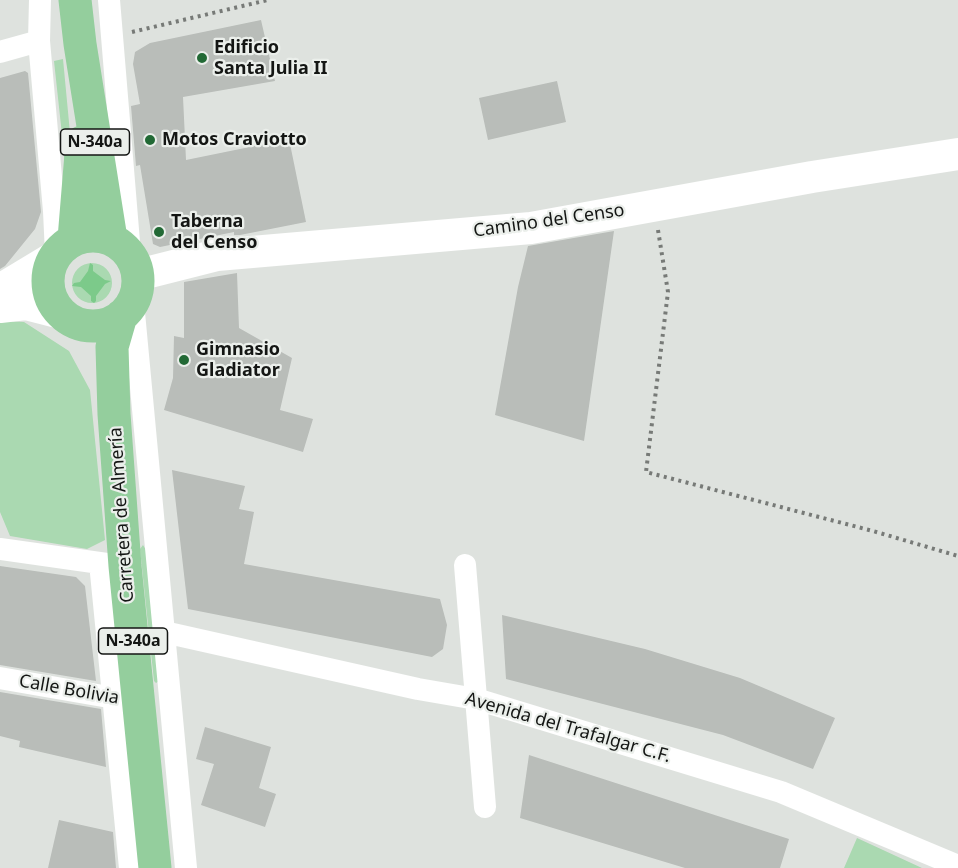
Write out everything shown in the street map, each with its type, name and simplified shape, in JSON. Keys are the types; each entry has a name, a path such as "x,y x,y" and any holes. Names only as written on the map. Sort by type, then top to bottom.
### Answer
{"highway":[{"name":"N-340a","path":"75,0 80,44 127,277"},
{"name":"N-340a","path":"73,320 52,301 47,287 48,272 42,261 82,147 80,44"},
{"path":"42,261 86,236 99,236 127,277 104,325 73,320"},
{"name":"Carretera de Almería","path":"127,277 112,347 114,414 112,565 139,702 155,868"},
{"name":"Carretera de Almería","path":"73,320 114,414"}],"street":[{"path":"0,290 42,261 54,211 39,41 40,0"},
{"path":"109,0 127,277 186,868"},
{"path":"80,44 113,36"},
{"path":"0,52 39,41"},
{"name":"Camino del Censo","path":"127,277 217,255 531,228 812,177 958,154"},
{"path":"0,307 26,304 73,320"},
{"path":"0,549 112,565 130,868"},
{"path":"465,565 485,807"},
{"name":"Avenida del Trafalgar C.F.","path":"164,632 418,689 476,699 781,792 958,866"},
{"name":"Calle Bolivia","path":"0,678 139,702"}],"path":[{"path":"113,36 268,0"},
{"path":"654,206 668,292 646,472 873,531 958,556"}],"shaded area":[{"path":"63,59 72,154 67,181 54,61"},
{"path":"90,263 93,265 93,271 105,280 111,281 105,284 94,303 91,301 91,296 81,287 72,286 80,282 88,271"},
{"path":"92,263 100,264 106,269 111,275 111,291 106,297 100,302 92,303 84,302 78,297 73,291 72,283 73,275 78,269 84,264"},
{"path":"0,321 24,322 69,351 90,390 105,540 87,549 10,536 0,512"},
{"path":"143,545 146,550 159,681 156,683 140,549"},
{"path":"857,838 922,868 844,868"}],"building":[{"path":"261,20 275,81 183,97 186,160 289,139 306,222 240,235 234,235 234,232 160,247 153,244 140,165 136,166 131,106 140,104 133,64 135,52 150,43"},
{"path":"25,71 28,73 41,212 35,229 0,269 0,78"},
{"path":"557,81 566,122 488,140 479,98"},
{"path":"614,231 584,441 495,415 518,287 528,246"},
{"path":"237,273 239,328 292,358 280,410 313,419 303,452 164,410 173,378 174,336 184,338 184,282"},
{"path":"172,470 245,486 239,509 254,512 244,564 440,599 447,625 443,649 432,657 188,609"},
{"path":"0,566 76,577 85,586 96,681 0,665"},
{"path":"502,615 645,649 740,678 835,718 813,769 723,735 506,679"},
{"path":"0,692 101,709 106,767 19,747 20,741 0,736"},
{"path":"205,727 271,747 259,788 276,794 265,827 201,805 214,764 196,759"},
{"path":"529,755 789,839 780,868 685,868 520,818"},
{"path":"59,820 113,832 116,868 48,868"}],"place":[{"name":"Edificio Santa Julia II","path":"202,58"},
{"name":"Motos Craviotto","path":"150,140"},
{"name":"Taberna del Censo","path":"159,232"},
{"name":"Gimnasio Gladiator","path":"184,360"}]}
